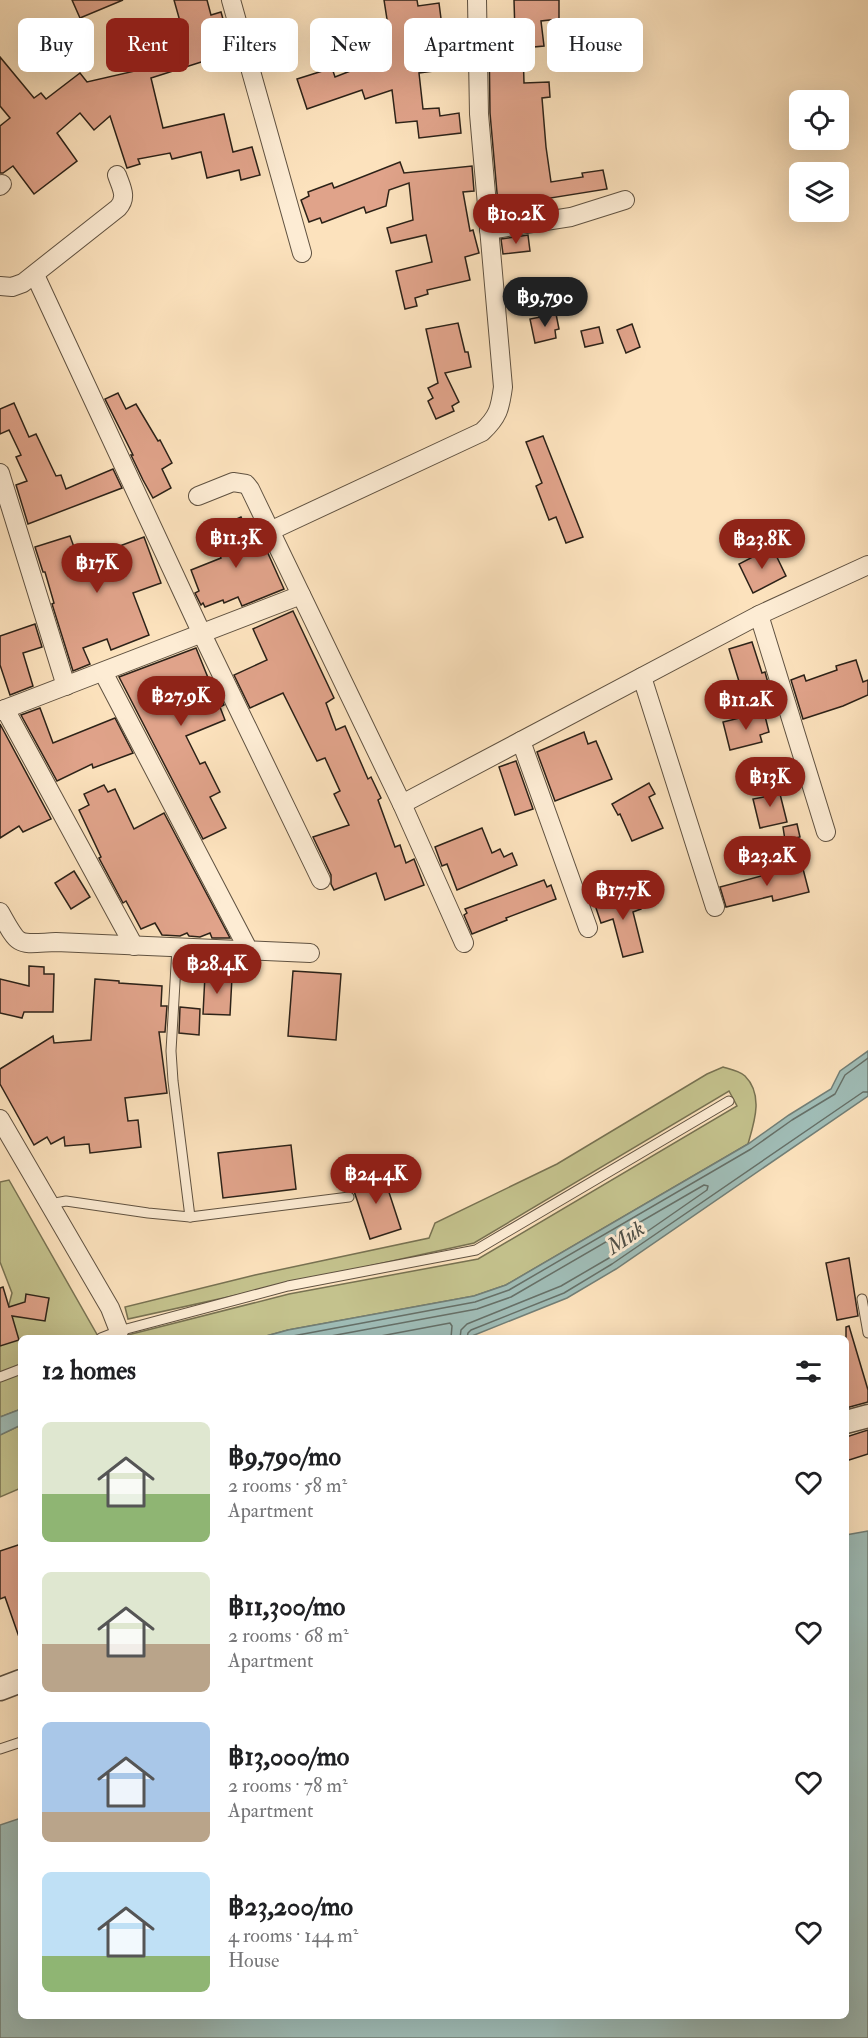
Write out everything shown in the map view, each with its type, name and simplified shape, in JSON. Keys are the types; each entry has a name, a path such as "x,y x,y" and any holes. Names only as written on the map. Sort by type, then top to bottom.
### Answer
{"street":[{"path":"231,0 302,253"},
{"path":"270,531 482,432 494,421 501,406 503,387 479,114 477,0"},
{"path":"0,286 12,287 35,275 123,202 124,194 117,175"},
{"path":"489,230 571,217 625,200"},
{"path":"35,275 202,634 321,880"},
{"path":"0,473 66,686"},
{"path":"198,496 233,482 246,484 250,489 402,804 464,943"},
{"path":"402,804 759,615 868,566"},
{"path":"134,946 2,710 301,595"},
{"path":"759,615 826,832"},
{"path":"103,672 249,951"},
{"path":"642,677 716,907"},
{"path":"521,741 588,928"},
{"path":"0,912 14,938 21,943 56,942 310,953"},
{"path":"0,1119 110,1308 119,1331"},
{"path":"849,1421 868,1416"},
{"path":"0,1689 18,1682"}],"lane":[{"path":"177,948 171,1052 172,1081 190,1216"},
{"path":"109,1335 288,1286 476,1250 729,1101"},
{"path":"50,1204 66,1201 148,1213 190,1216 349,1197"},
{"path":"862,1299 868,1333"},
{"path":"0,1377 18,1370"},
{"path":"0,1749 18,1743"}],"shaded area":[{"path":"723,1067 743,1074 751,1084 756,1109 748,1144 506,1285 474,1296 270,1335 128,1335 289,1294 478,1259 737,1106 729,1091 474,1243 128,1319 125,1307 255,1275 429,1238 435,1223 557,1164 707,1074"},
{"path":"9,1180 97,1335 18,1335 18,1410 0,1417 0,1339 12,1293 0,1262 0,1182"},
{"path":"18,1426 18,1489 0,1497 0,1435"}],"water":[{"name":"Muk","path":"868,1051 868,1096 616,1269 567,1298 474,1335 270,1335 474,1296 506,1285 748,1144 831,1089 840,1071"},
{"path":"18,1410 18,1426 0,1435 0,1417"},
{"path":"868,1531 868,2038 0,2038 0,1825 18,1819 18,2019 849,2019 849,1534"}],"building":[{"path":"72,0 123,0 80,18"},
{"path":"174,0 207,0 211,15 221,12 223,18 201,18 201,62 189,66 189,18 179,18"},
{"path":"384,0 417,0 418,6 439,3 441,18 404,18 404,72 426,72 419,73 423,109 439,108 440,116 459,113 461,133 419,138 417,121 396,123 392,90 365,99 362,90 307,109 297,79 319,72 333,72 335,77 348,72 392,72 392,18 387,18"},
{"path":"514,0 559,0 559,18 547,18 547,20 541,21 544,46 535,47 535,18 515,18"},
{"path":"0,57 34,98 41,93 46,99 80,73 87,82 131,72 170,72 151,78 163,128 224,114 233,152 252,147 260,175 241,180 239,170 207,178 201,152 172,159 170,153 138,159 140,164 127,168 110,116 94,130 80,113 57,133 77,161 34,194 13,166 0,173 0,126 10,118 0,106"},
{"path":"489,72 524,72 524,83 549,82 550,97 542,98 551,182 583,177 582,173 603,170 607,189 550,198 552,209 519,214 518,202 498,204 490,113"},
{"path":"400,162 404,173 472,166 474,191 463,192 470,231 473,230 479,253 465,257 470,280 427,290 428,294 415,298 417,306 405,309 396,271 432,262 426,235 391,243 387,228 413,220 409,183 389,190 386,206 366,213 364,207 322,223 320,218 309,222 301,200 309,196 308,192 332,183 334,188"},
{"path":"528,235 530,251 503,254 501,239"},
{"path":"556,314 559,329 555,330 556,338 535,343 530,319"},
{"path":"458,323 471,367 445,373 459,402 452,406 454,411 436,419 428,401 433,398 428,388 438,383 426,329"},
{"path":"632,324 640,347 626,353 617,330"},
{"path":"599,327 603,343 585,347 581,331"},
{"path":"118,393 126,409 136,404 172,463 162,469 171,488 153,498 105,399"},
{"path":"14,403 29,437 36,434 56,476 61,475 66,489 113,469 122,488 28,524 16,485 27,481 16,457 21,455 9,430 0,434 0,409"},
{"path":"543,436 583,537 566,543 556,517 549,520 536,486 542,483 526,442"},
{"path":"241,517 257,553 266,549 284,589 242,606 238,597 205,607 203,603 201,605 195,593 199,591 191,570 221,558 210,531"},
{"path":"70,536 79,561 144,537 161,583 133,593 149,635 111,650 107,639 83,648 90,664 73,671 52,604 54,603 45,572 43,572 35,547"},
{"path":"772,547 786,576 753,593 739,564"},
{"path":"293,611 334,698 326,703 336,730 345,726 368,779 371,777 381,798 378,800 395,847 400,845 406,863 414,859 424,885 385,900 376,873 334,890 331,884 331,875 313,837 349,825 334,794 340,791 325,758 317,761 283,693 250,708 234,675 267,660 253,629"},
{"path":"35,624 42,647 23,653 33,686 10,695 0,665 0,636"},
{"path":"752,642 770,690 757,694 755,687 742,691 729,649"},
{"path":"196,648 211,685 214,684 224,705 220,707 225,720 186,736 200,764 205,762 220,792 210,797 226,828 203,839 119,677"},
{"path":"856,660 863,682 868,680 868,695 803,719 791,680 804,675 806,681 837,670 836,666"},
{"path":"40,708 53,743 115,718 133,753 93,768 92,764 57,781 21,715"},
{"path":"764,712 769,732 760,735 762,742 730,750 723,722"},
{"path":"0,724 51,819 23,832 19,826 0,838"},
{"path":"584,732 588,744 596,741 612,779 555,801 537,752"},
{"path":"516,761 533,809 515,815 499,767"},
{"path":"649,783 655,794 649,797 663,828 632,841 620,814 618,815 612,804"},
{"path":"104,785 108,792 115,789 134,829 164,813 230,938 212,938 210,933 200,937 189,936 187,933 180,936 162,935 155,923 141,929 126,901 123,903 99,858 101,857 79,810 89,805 84,794"},
{"path":"778,786 787,822 760,828 753,799 764,797 762,790"},
{"path":"797,824 800,837 785,840 783,827"},
{"path":"482,828 492,853 500,849 504,857 512,853 517,865 457,890 447,864 442,866 435,847"},
{"path":"802,865 809,892 773,901 772,896 726,907 720,887"},
{"path":"74,871 90,897 71,909 55,883"},
{"path":"544,880 547,887 551,885 556,899 472,934 464,915 467,913 465,909"},
{"path":"635,891 641,909 633,912 643,952 623,957 613,919 601,923 595,905"},
{"path":"29,966 44,967 44,974 54,974 53,1012 24,1012 22,1018 0,1013 0,979 29,986"},
{"path":"293,971 341,974 336,1040 288,1036"},
{"path":"205,975 232,977 230,1015 203,1014"},
{"path":"95,979 162,986 161,1006 167,1006 165,1032 159,1032 167,1093 125,1098 128,1121 138,1120 141,1147 90,1153 89,1144 65,1146 64,1137 51,1144 47,1137 34,1145 0,1084 0,1069 53,1036 54,1043 91,1040"},
{"path":"180,1007 200,1009 199,1035 179,1033"},
{"path":"291,1145 296,1189 223,1198 218,1153"},
{"path":"382,1171 401,1229 370,1239 351,1182"},
{"path":"849,1258 858,1316 837,1320 826,1263"},
{"path":"3,1287 9,1307 25,1302 26,1294 49,1298 45,1321 12,1316 18,1340 0,1346 0,1288"},
{"path":"849,1326 868,1390 868,1402 849,1407 849,1335 846,1335 846,1327"},
{"path":"868,1430 868,1454 849,1460 849,1436"},
{"path":"18,1545 18,1634 5,1597 0,1599 0,1551"}]}
